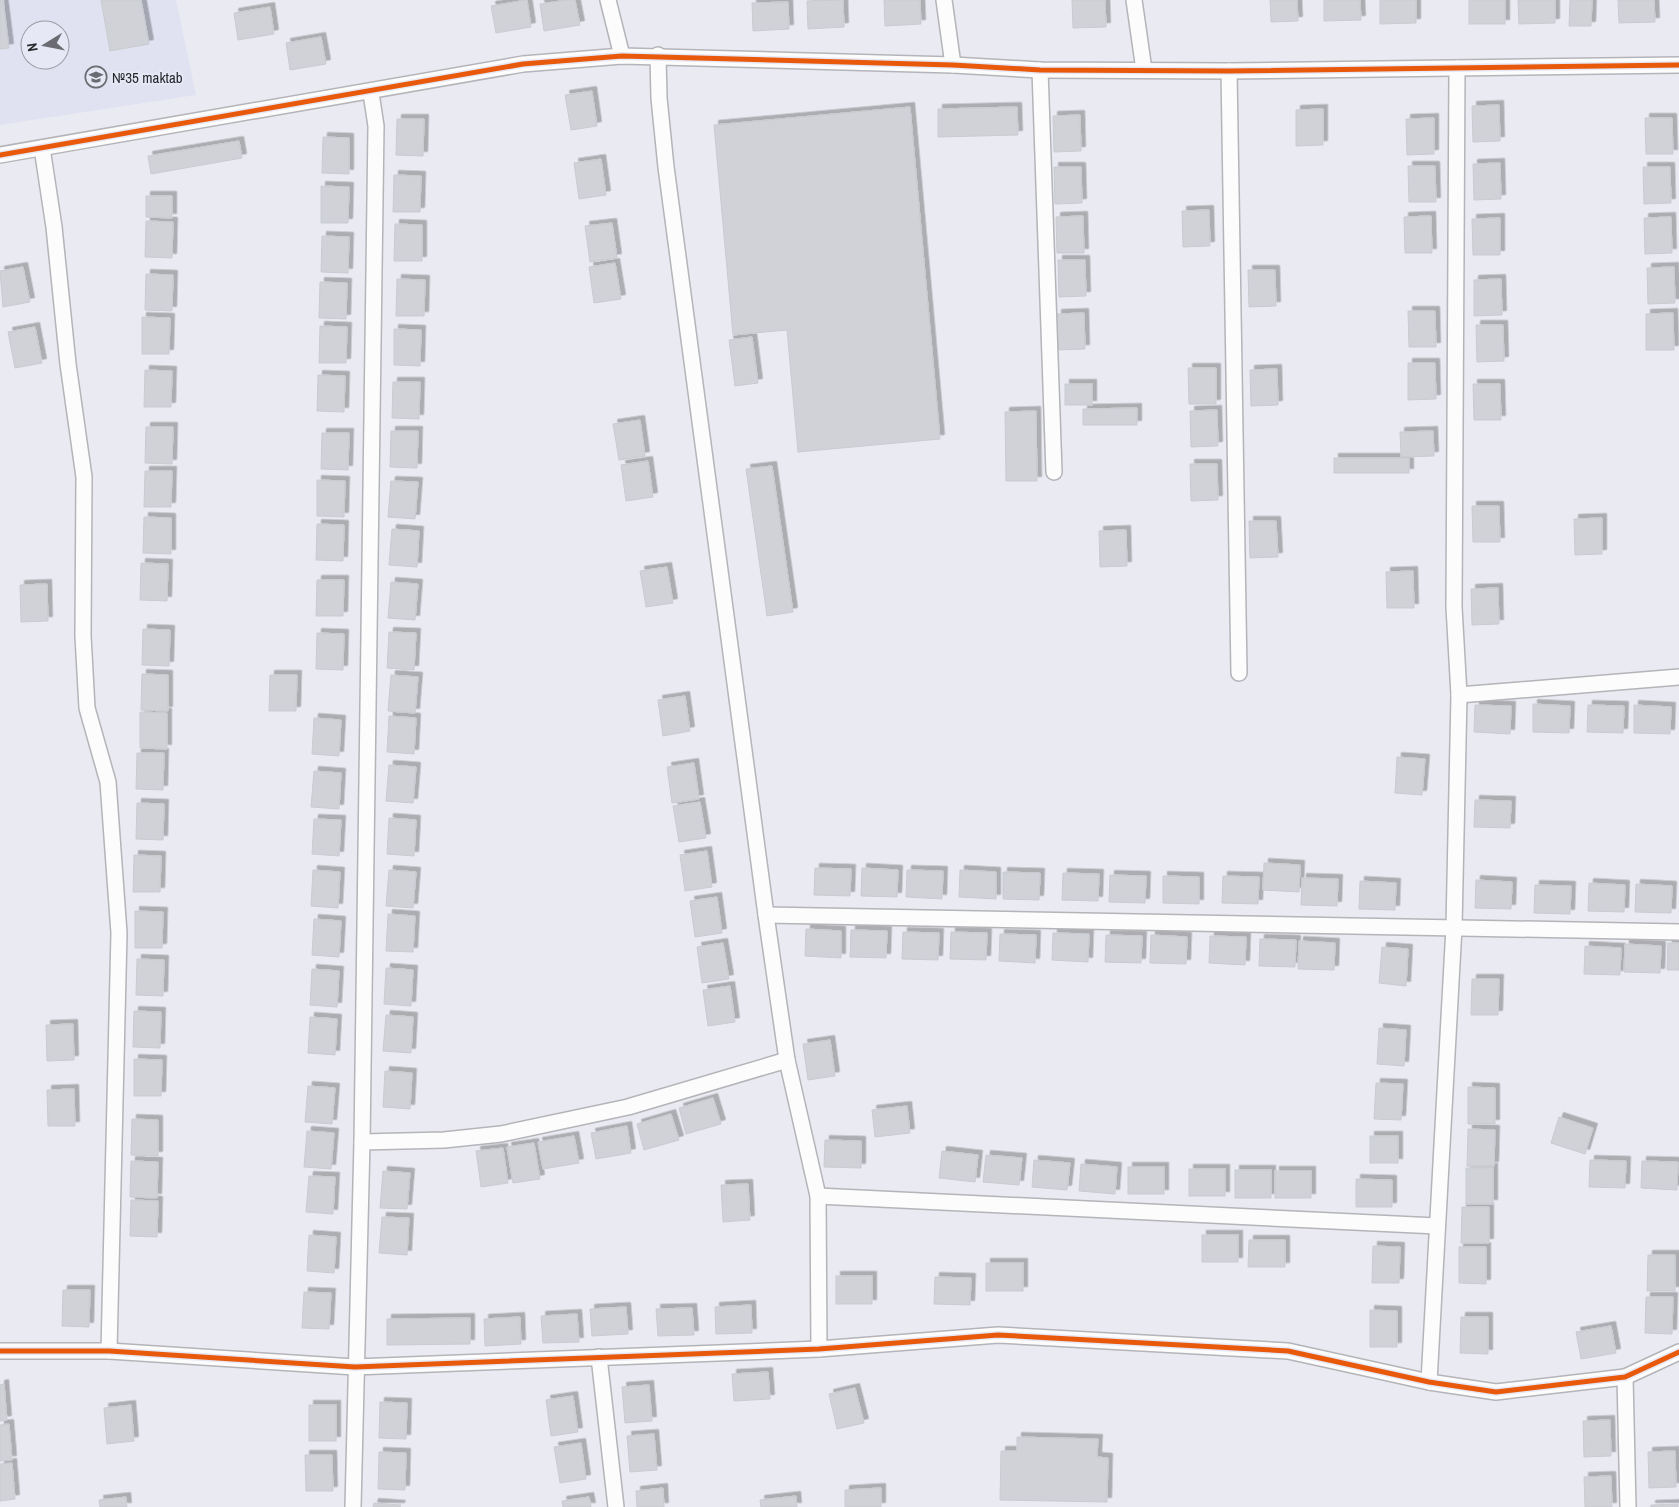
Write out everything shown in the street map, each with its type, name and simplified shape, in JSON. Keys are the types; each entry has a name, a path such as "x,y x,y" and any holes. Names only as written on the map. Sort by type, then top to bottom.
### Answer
{"street":[{"path":"608,0 622,56"},
{"path":"944,0 953,65"},
{"path":"1134,0 1144,70"},
{"path":"658,55 659,98 666,167 766,915 787,1060 818,1196 819,1349"},
{"path":"0,155 371,92 523,64 622,56 658,55 953,65 1040,70 1229,71 1679,65"},
{"path":"1428,1382 1454,927 1459,694 1454,607 1457,68"},
{"path":"1040,70 1054,472"},
{"path":"1229,71 1239,673"},
{"path":"353,1507 362,1142 376,126 371,92"},
{"path":"42,148 54,227 68,364 84,477 83,636 87,708 108,782 119,934 109,1351"},
{"path":"1459,694 1679,677"},
{"path":"766,915 1679,932"},
{"path":"362,1142 444,1140 501,1134 628,1108 787,1060"},
{"path":"818,1196 1437,1226"},
{"path":"0,1351 109,1351 356,1368 819,1349 998,1335 1288,1351 1428,1382 1496,1392 1625,1377 1679,1352"},
{"path":"599,1357 616,1507"},
{"path":"1625,1377 1628,1507"}],"shaded area":[{"name":"№35 maktab","path":"0,0 176,0 196,95 0,125"}],"building":[{"path":"0,0 3,0 9,48 0,49"},
{"path":"101,0 141,0 149,44 110,51"},
{"path":"527,0 531,27 496,33 491,6"},
{"path":"575,0 580,25 544,31 540,4"},
{"path":"843,0 844,27 808,29 807,1"},
{"path":"884,0 920,0 921,24 885,26"},
{"path":"1072,0 1105,0 1106,27 1073,28"},
{"path":"1270,0 1297,0 1298,21 1271,22"},
{"path":"1324,0 1360,0 1361,20 1324,21"},
{"path":"1380,0 1416,0 1416,23 1380,24"},
{"path":"1469,0 1505,0 1505,24 1469,24"},
{"path":"1518,0 1555,0 1555,23 1519,24"},
{"path":"1570,0 1592,0 1591,26 1569,26"},
{"path":"1618,0 1654,0 1655,22 1619,23"},
{"path":"788,2 789,29 753,31 752,3"},
{"path":"270,7 274,34 238,40 234,13"},
{"path":"321,37 326,64 290,70 286,43"},
{"path":"592,91 597,126 571,130 565,95"},
{"path":"1499,105 1500,141 1473,142 1472,106"},
{"path":"910,107 940,439 798,452 787,330 733,335 714,125"},
{"path":"1017,107 1018,135 938,137 938,109"},
{"path":"1323,109 1323,145 1296,146 1296,110"},
{"path":"1080,115 1081,151 1054,152 1053,116"},
{"path":"1434,118 1434,154 1407,155 1406,119"},
{"path":"1645,118 1672,118 1673,154 1646,154"},
{"path":"397,119 424,119 423,156 396,155"},
{"path":"323,137 349,138 349,174 322,173"},
{"path":"239,141 242,158 151,174 148,156"},
{"path":"601,159 606,195 579,199 574,163"},
{"path":"1500,163 1501,199 1474,200 1473,164"},
{"path":"1408,166 1435,166 1436,202 1409,202"},
{"path":"1054,167 1081,167 1082,203 1055,204"},
{"path":"1643,167 1670,167 1671,203 1644,204"},
{"path":"394,175 421,176 420,212 393,212"},
{"path":"321,186 349,187 348,223 321,223"},
{"path":"146,196 172,196 172,218 146,217"},
{"path":"1209,210 1210,246 1183,247 1182,211"},
{"path":"1083,216 1084,253 1057,253 1056,217"},
{"path":"1431,216 1432,253 1405,253 1404,217"},
{"path":"1671,217 1672,253 1645,254 1644,218"},
{"path":"1500,218 1500,255 1473,255 1472,219"},
{"path":"146,221 173,222 172,258 145,257"},
{"path":"612,223 617,258 590,262 585,226"},
{"path":"395,224 422,225 422,261 394,261"},
{"path":"322,236 349,237 348,273 321,272"},
{"path":"1058,260 1085,260 1086,296 1059,297"},
{"path":"615,263 621,299 594,303 589,267"},
{"path":"23,267 30,302 3,307 0,271"},
{"path":"1674,267 1675,303 1648,304 1647,268"},
{"path":"1248,270 1275,270 1276,306 1249,307"},
{"path":"146,274 173,275 172,311 145,310"},
{"path":"397,279 425,280 424,316 396,316"},
{"path":"1501,279 1502,315 1474,316 1474,280"},
{"path":"320,282 347,283 346,319 319,318"},
{"path":"1408,311 1435,311 1436,347 1409,347"},
{"path":"1084,313 1085,349 1058,350 1057,314"},
{"path":"1673,313 1674,350 1646,350 1646,314"},
{"path":"142,317 170,318 169,354 142,354"},
{"path":"1476,325 1503,325 1504,361 1477,362"},
{"path":"320,326 347,327 346,363 319,363"},
{"path":"35,327 42,363 15,368 8,332"},
{"path":"394,329 421,330 420,366 394,365"},
{"path":"752,337 758,383 735,386 729,340"},
{"path":"1408,363 1435,363 1436,399 1408,400"},
{"path":"1188,368 1216,368 1216,404 1189,404"},
{"path":"1277,369 1278,405 1251,406 1250,370"},
{"path":"145,370 172,371 171,407 144,407"},
{"path":"318,375 345,376 344,412 317,411"},
{"path":"393,382 420,382 419,419 392,418"},
{"path":"1065,384 1092,384 1092,405 1065,405"},
{"path":"1473,384 1500,384 1501,420 1474,420"},
{"path":"1137,408 1137,425 1083,425 1083,409"},
{"path":"1217,410 1218,446 1191,447 1190,411"},
{"path":"1036,411 1037,481 1006,481 1005,412"},
{"path":"640,420 645,456 619,460 613,424"},
{"path":"146,427 173,427 172,464 145,463"},
{"path":"391,431 418,431 417,468 390,467"},
{"path":"1433,431 1434,456 1401,457 1400,432"},
{"path":"322,433 349,433 348,470 321,469"},
{"path":"1334,458 1409,458 1409,473 1334,473"},
{"path":"648,461 653,497 626,501 621,465"},
{"path":"1190,464 1217,464 1218,500 1191,501"},
{"path":"772,466 793,612 767,616 746,469"},
{"path":"145,471 172,471 171,507 144,507"},
{"path":"317,480 345,481 344,517 317,516"},
{"path":"391,481 418,482 415,519 388,517"},
{"path":"1472,506 1499,506 1500,542 1473,542"},
{"path":"144,517 171,518 171,554 143,553"},
{"path":"1602,518 1602,554 1575,555 1574,519"},
{"path":"1249,521 1276,521 1278,557 1250,558"},
{"path":"317,524 344,525 343,561 316,560"},
{"path":"392,529 419,531 417,567 389,565"},
{"path":"1126,530 1127,566 1100,567 1099,531"},
{"path":"141,563 168,564 167,601 140,600"},
{"path":"667,567 673,603 646,607 640,571"},
{"path":"1413,571 1414,608 1387,608 1386,572"},
{"path":"317,580 344,580 343,616 316,616"},
{"path":"391,582 418,584 415,620 388,618"},
{"path":"47,584 48,621 21,622 20,585"},
{"path":"1498,588 1499,624 1472,625 1471,589"},
{"path":"143,629 170,630 169,666 142,665"},
{"path":"389,632 416,633 414,670 387,668"},
{"path":"317,633 344,634 343,670 316,669"},
{"path":"142,674 168,675 168,711 141,710"},
{"path":"270,675 297,675 296,711 269,711"},
{"path":"391,675 418,677 415,713 388,711"},
{"path":"685,696 690,731 663,736 658,700"},
{"path":"1533,704 1570,706 1569,733 1533,732"},
{"path":"1475,705 1511,706 1510,734 1474,732"},
{"path":"1588,705 1624,706 1623,733 1587,732"},
{"path":"1634,705 1671,707 1670,734 1634,733"},
{"path":"140,712 167,713 167,749 140,748"},
{"path":"389,716 416,718 414,754 387,752"},
{"path":"314,718 341,720 339,756 312,754"},
{"path":"137,753 164,753 163,790 136,789"},
{"path":"1397,757 1425,759 1422,795 1395,793"},
{"path":"694,763 699,799 672,803 667,767"},
{"path":"389,765 416,767 413,803 386,801"},
{"path":"314,771 341,773 339,809 311,807"},
{"path":"1475,800 1511,801 1510,828 1474,827"},
{"path":"700,802 706,838 679,842 673,806"},
{"path":"137,803 164,804 163,840 136,839"},
{"path":"389,818 416,820 414,856 387,854"},
{"path":"314,819 341,820 339,856 312,854"},
{"path":"707,851 712,887 685,891 680,855"},
{"path":"134,855 161,856 160,892 133,892"},
{"path":"1264,863 1300,865 1299,892 1263,890"},
{"path":"815,868 851,869 850,896 814,895"},
{"path":"862,868 898,870 897,897 861,896"},
{"path":"313,870 340,872 338,908 311,906"},
{"path":"389,870 416,872 413,908 386,906"},
{"path":"907,870 943,871 942,899 906,897"},
{"path":"960,870 996,872 996,899 959,897"},
{"path":"1003,872 1040,873 1039,900 1003,899"},
{"path":"1063,873 1099,874 1098,901 1062,900"},
{"path":"1110,875 1146,876 1145,903 1109,902"},
{"path":"1163,876 1199,877 1199,904 1163,903"},
{"path":"1223,876 1259,877 1258,904 1222,903"},
{"path":"1302,878 1338,879 1337,906 1301,905"},
{"path":"1476,880 1512,882 1511,909 1475,908"},
{"path":"1360,881 1396,883 1395,910 1359,909"},
{"path":"1589,883 1625,885 1624,912 1588,911"},
{"path":"1636,884 1672,886 1671,913 1635,912"},
{"path":"1535,885 1571,886 1570,914 1534,913"},
{"path":"717,897 722,933 695,937 690,901"},
{"path":"135,911 163,912 162,948 135,948"},
{"path":"388,914 415,916 413,952 386,951"},
{"path":"314,919 341,921 339,957 312,955"},
{"path":"806,929 841,931 841,958 805,956"},
{"path":"851,930 887,931 886,958 850,957"},
{"path":"903,932 939,933 938,960 902,959"},
{"path":"951,932 987,933 986,960 950,959"},
{"path":"1053,933 1089,934 1088,962 1052,960"},
{"path":"1000,934 1036,935 1035,963 999,961"},
{"path":"1106,935 1142,936 1141,963 1105,962"},
{"path":"1151,935 1187,937 1186,964 1150,963"},
{"path":"1210,936 1246,937 1245,965 1209,963"},
{"path":"1260,939 1296,940 1295,967 1259,966"},
{"path":"1299,941 1335,943 1334,970 1298,969"},
{"path":"723,943 729,979 702,983 697,947"},
{"path":"1668,943 1679,943 1679,970 1667,970"},
{"path":"1625,944 1661,946 1660,973 1624,972"},
{"path":"1585,946 1621,948 1620,975 1584,974"},
{"path":"1382,947 1408,949 1406,986 1379,983"},
{"path":"137,959 164,960 163,996 136,995"},
{"path":"386,968 413,970 411,1006 384,1004"},
{"path":"312,969 339,971 337,1007 310,1005"},
{"path":"1472,979 1499,979 1498,1015 1471,1015"},
{"path":"730,986 735,1022 708,1026 703,990"},
{"path":"134,1011 161,1012 160,1048 133,1047"},
{"path":"386,1015 413,1017 411,1053 383,1051"},
{"path":"310,1017 337,1019 335,1055 308,1053"},
{"path":"73,1024 74,1060 47,1061 46,1025"},
{"path":"1379,1028 1406,1030 1404,1066 1377,1064"},
{"path":"830,1040 835,1076 808,1080 803,1044"},
{"path":"134,1059 162,1060 161,1096 134,1096"},
{"path":"385,1071 412,1073 410,1109 383,1107"},
{"path":"1376,1083 1403,1084 1401,1120 1374,1119"},
{"path":"308,1086 335,1088 332,1124 305,1122"},
{"path":"1468,1087 1495,1088 1495,1124 1468,1124"},
{"path":"74,1089 75,1126 48,1126 47,1090"},
{"path":"713,1098 721,1124 686,1134 679,1108"},
{"path":"907,1106 910,1133 875,1137 872,1110"},
{"path":"671,1114 679,1140 644,1150 637,1124"},
{"path":"1559,1117 1593,1128 1585,1154 1551,1143"},
{"path":"132,1119 158,1120 158,1156 131,1155"},
{"path":"627,1126 631,1153 596,1159 591,1133"},
{"path":"1468,1129 1495,1130 1494,1166 1467,1166"},
{"path":"307,1131 334,1133 331,1169 304,1167"},
{"path":"574,1136 579,1163 543,1169 538,1142"},
{"path":"1370,1136 1398,1136 1398,1163 1370,1163"},
{"path":"825,1140 861,1141 861,1168 824,1167"},
{"path":"534,1143 540,1179 513,1183 507,1147"},
{"path":"503,1148 508,1183 481,1187 476,1151"},
{"path":"942,1151 978,1155 975,1182 939,1178"},
{"path":"986,1155 1022,1158 1019,1185 983,1182"},
{"path":"1034,1160 1070,1163 1067,1190 1032,1187"},
{"path":"1590,1160 1626,1161 1625,1188 1589,1187"},
{"path":"131,1161 158,1162 157,1198 130,1197"},
{"path":"1642,1161 1678,1162 1677,1190 1641,1188"},
{"path":"1081,1164 1117,1167 1115,1194 1079,1191"},
{"path":"1128,1167 1164,1167 1164,1194 1128,1194"},
{"path":"1466,1168 1493,1168 1493,1204 1466,1204"},
{"path":"1189,1169 1225,1169 1225,1196 1189,1196"},
{"path":"1235,1170 1271,1170 1271,1198 1235,1198"},
{"path":"383,1171 410,1173 407,1209 380,1208"},
{"path":"1275,1171 1311,1171 1311,1198 1275,1198"},
{"path":"309,1176 335,1177 333,1214 306,1212"},
{"path":"1356,1179 1392,1180 1392,1207 1356,1207"},
{"path":"748,1184 750,1220 723,1222 721,1185"},
{"path":"131,1200 158,1201 157,1237 130,1236"},
{"path":"1462,1207 1489,1207 1489,1243 1461,1243"},
{"path":"382,1217 409,1218 407,1255 379,1253"},
{"path":"309,1235 336,1237 334,1273 307,1271"},
{"path":"1202,1235 1238,1235 1238,1262 1202,1262"},
{"path":"1249,1240 1285,1240 1285,1267 1248,1267"},
{"path":"1373,1246 1400,1247 1399,1283 1372,1283"},
{"path":"1459,1247 1486,1247 1486,1284 1459,1283"},
{"path":"1648,1255 1675,1255 1675,1291 1647,1291"},
{"path":"986,1263 1023,1263 1023,1291 986,1291"},
{"path":"836,1276 872,1276 872,1304 836,1304"},
{"path":"935,1277 971,1278 970,1305 934,1304"},
{"path":"63,1290 90,1290 89,1327 62,1326"},
{"path":"304,1292 331,1293 329,1329 302,1328"},
{"path":"1646,1297 1673,1297 1672,1334 1645,1333"},
{"path":"751,1305 752,1333 716,1334 715,1307"},
{"path":"626,1307 628,1334 592,1336 590,1309"},
{"path":"692,1308 694,1335 658,1336 656,1309"},
{"path":"1370,1310 1397,1311 1397,1347 1370,1347"},
{"path":"577,1314 579,1342 543,1343 541,1316"},
{"path":"520,1317 521,1344 485,1346 484,1319"},
{"path":"1461,1317 1488,1317 1488,1354 1460,1353"},
{"path":"470,1318 470,1344 387,1345 387,1319"},
{"path":"1611,1326 1616,1353 1581,1359 1576,1332"},
{"path":"768,1372 770,1399 734,1401 732,1374"},
{"path":"4,1384 7,1420 0,1421 0,1385"},
{"path":"649,1385 652,1421 625,1423 622,1387"},
{"path":"855,1388 864,1423 837,1429 829,1394"},
{"path":"573,1396 578,1432 551,1436 546,1400"},
{"path":"380,1402 407,1403 406,1439 379,1438"},
{"path":"131,1405 134,1441 107,1444 104,1408"},
{"path":"309,1405 336,1405 336,1441 309,1441"},
{"path":"1610,1420 1611,1456 1584,1457 1583,1421"},
{"path":"9,1424 12,1460 0,1461 0,1425"},
{"path":"654,1434 657,1470 630,1472 627,1436"},
{"path":"1017,1437 1098,1439 1097,1457 1108,1458 1107,1502 1000,1500 1001,1451 1017,1451"},
{"path":"581,1443 586,1479 560,1483 554,1447"},
{"path":"1675,1451 1676,1487 1649,1488 1648,1452"},
{"path":"379,1452 406,1453 405,1490 378,1489"},
{"path":"305,1455 332,1455 333,1491 306,1491"},
{"path":"12,1463 15,1499 0,1501 0,1464"},
{"path":"1611,1476 1612,1507 1585,1507 1584,1477"},
{"path":"663,1488 664,1507 637,1507 636,1491"},
{"path":"881,1488 881,1507 845,1507 845,1490"},
{"path":"796,1496 797,1507 761,1507 760,1500"},
{"path":"126,1497 127,1507 100,1507 99,1500"},
{"path":"589,1497 591,1507 563,1507 562,1501"},
{"path":"374,1503 401,1505 400,1507 373,1507"},
{"path":"1678,1504 1678,1507 1651,1507 1651,1505"}],"cycle path":[{"path":"0,155 523,64 622,56 953,65 1040,70 1229,71 1679,65"},
{"path":"0,1351 109,1351 355,1367 819,1349 998,1335 1288,1351 1429,1382 1496,1392 1625,1377 1679,1352"}],"place":[{"name":"№35 maktab","path":"96,77"}]}
